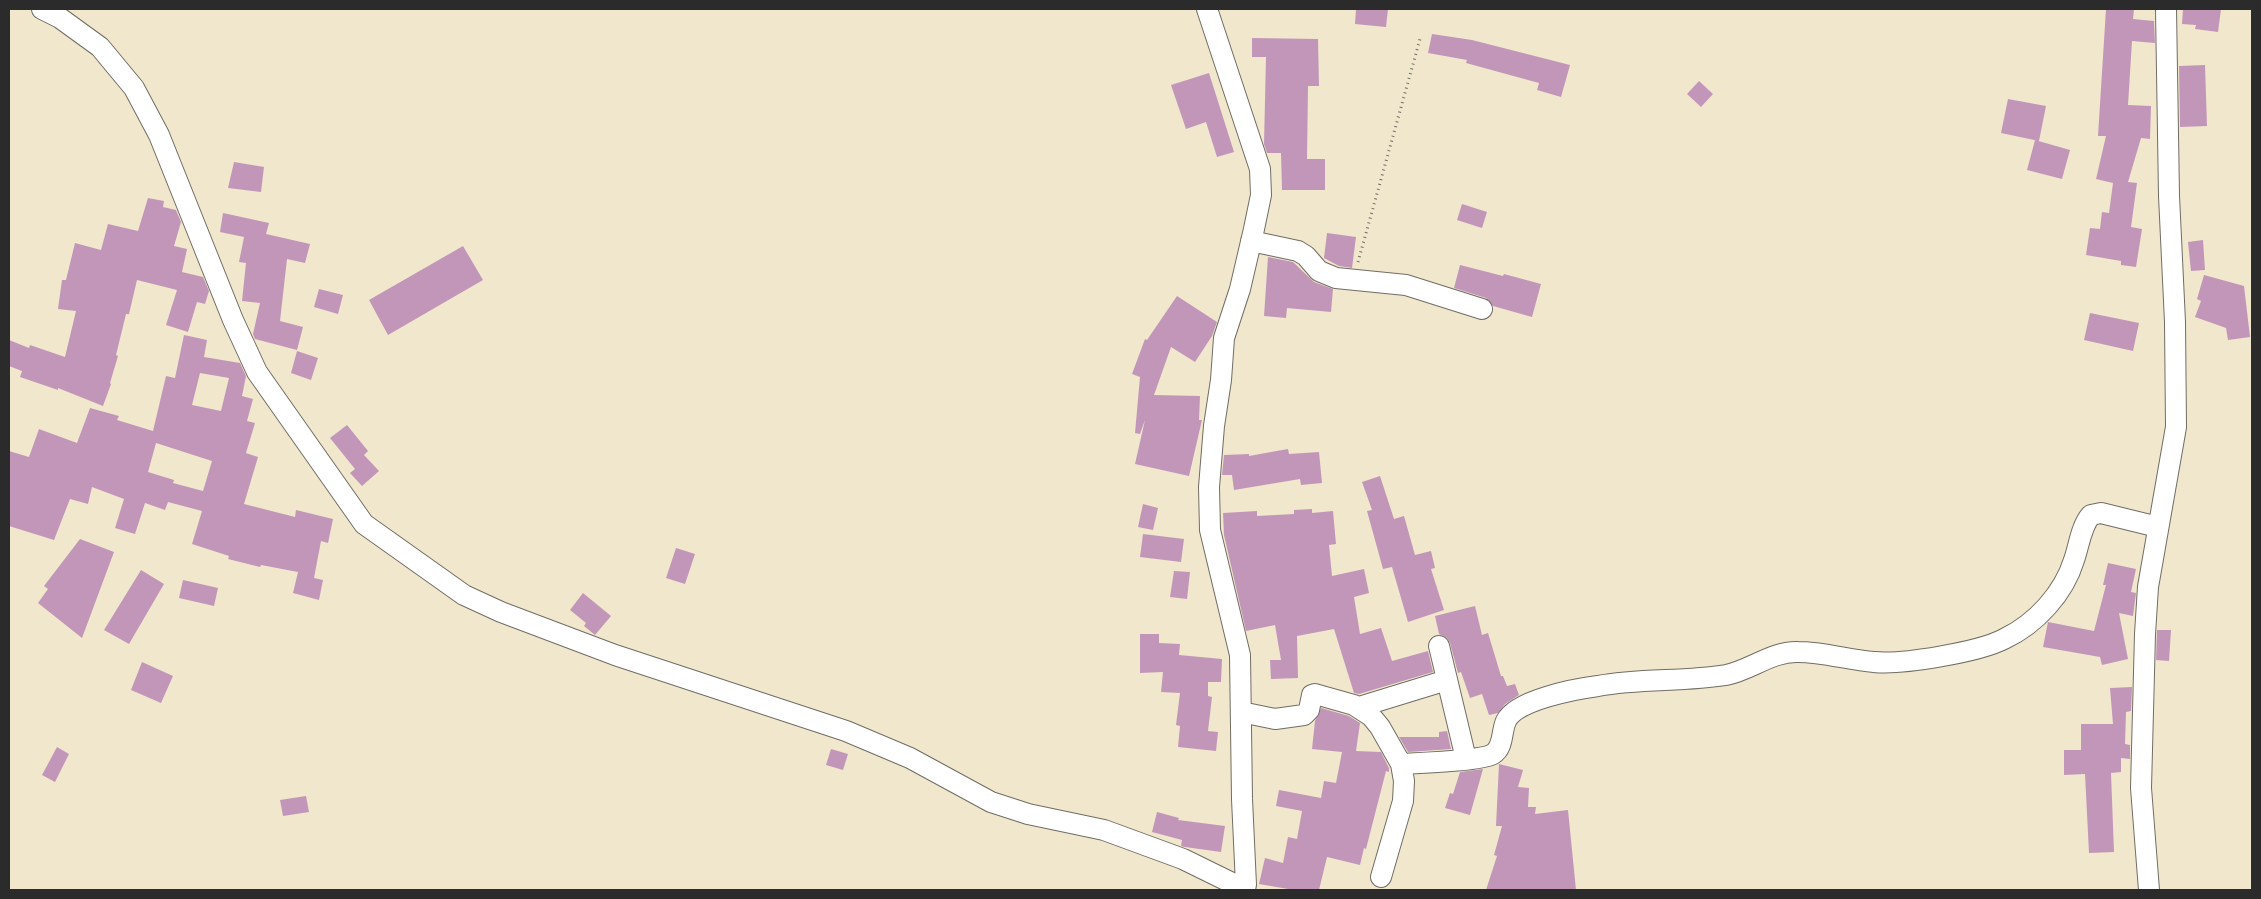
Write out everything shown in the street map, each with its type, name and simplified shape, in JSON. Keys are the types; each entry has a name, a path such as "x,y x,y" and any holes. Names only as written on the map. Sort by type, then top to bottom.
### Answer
{"street":[{"path":"42,9 60,18 100,47 134,88 159,135 233,320 257,372 364,524 380,536 464,595 501,612 615,655 846,731 940,772 991,802 1028,814 1104,830 1183,859 1246,888 1242,799 1240,655 1210,530 1209,487 1224,338 1240,289 1251,242 1261,195 1260,169 1207,9"},
{"path":"2149,890 2141,788 2148,587 2176,427 2175,322 2169,196 2166,9"},
{"path":"1251,242 1298,251 1325,274 1353,281 1406,285 1482,309"},
{"path":"1401,764 1466,760 1491,755 1496,752 1501,742 1506,721 1513,712 1536,700 1597,686 1648,680 1725,675 1745,670 1783,653 1799,652 1887,663 1986,647 2022,629 2058,593 2071,572 2086,522 2091,515 2101,513 2158,526"},
{"path":"1439,646 1466,760"},
{"path":"1359,707 1447,680"},
{"path":"1241,712 1275,719 1304,715 1309,710 1312,696 1315,694 1359,707 1376,722 1401,764 1404,781 1403,800 1381,877"}],"path":[{"path":"1353,281 1420,38"}],"building":[{"path":"1356,9 1388,9 1386,27 1355,24"},
{"path":"2106,9 2134,9 2133,19 2154,21 2155,43 2132,41 2128,105 2151,106 2150,139 2141,138 2128,182 2137,183 2131,227 2142,229 2136,267 2121,265 2121,261 2086,255 2090,228 2100,229 2102,212 2109,213 2113,183 2096,179 2106,136 2098,136"},
{"path":"2183,9 2221,9 2218,32 2195,29 2196,25 2182,24"},
{"path":"1432,34 1472,40 1570,65 1561,97 1537,90 1539,83 1466,63 1467,60 1428,53"},
{"path":"1252,38 1318,39 1319,86 1308,86 1307,159 1325,159 1325,190 1282,190 1281,153 1267,153 1264,144 1266,57 1252,57"},
{"path":"2205,65 2207,126 2180,127 2179,66"},
{"path":"1209,73 1234,152 1217,157 1206,122 1186,129 1171,85"},
{"path":"1699,81 1713,94 1701,107 1687,94"},
{"path":"2008,99 2046,106 2039,141 2001,133"},
{"path":"2035,140 2070,150 2062,179 2027,170"},
{"path":"234,162 264,167 261,192 228,188"},
{"path":"148,198 164,201 163,207 176,210 181,222 174,246 187,249 182,272 203,277 209,291 205,304 197,302 188,332 166,325 177,290 137,280 129,314 126,314 111,384 103,406 58,388 58,390 20,377 22,371 9,366 9,340 29,348 30,345 65,357 76,311 58,309 62,280 66,280 75,243 101,250 108,224 138,231"},
{"path":"1462,204 1487,212 1482,228 1457,220"},
{"path":"223,213 269,223 266,234 310,244 305,263 287,259 280,321 303,327 297,350 255,339 253,334 260,303 242,301 246,263 239,262 244,237 220,232"},
{"path":"1327,233 1356,237 1352,268 1339,266 1324,258"},
{"path":"2203,240 2205,270 2191,271 2188,242"},
{"path":"463,246 483,280 388,335 369,300"},
{"path":"1268,257 1293,262 1314,282 1333,289 1331,312 1287,308 1286,318 1264,316"},
{"path":"1460,265 1541,284 1532,317 1493,306 1486,298 1454,288"},
{"path":"2204,275 2244,286 2250,337 2228,340 2226,328 2195,317 2201,301 2197,299"},
{"path":"319,289 343,295 338,314 314,307"},
{"path":"1177,296 1217,322 1212,336 1195,362 1171,347 1154,395 1200,396 1199,420 1202,420 1189,476 1135,464 1145,420 1140,434 1135,433 1140,377 1132,374 1145,339 1147,340"},
{"path":"2090,313 2139,323 2133,351 2084,340"},
{"path":"184,335 207,340 204,357 240,363 246,376 242,396 253,399 247,421 255,423 246,453 258,457 244,504 295,517 296,510 333,519 328,543 321,541 314,578 323,580 319,600 293,593 298,572 261,565 260,567 228,559 229,556 192,544 202,511 168,502 165,510 145,503 135,534 115,528 124,499 92,487 88,504 70,499 54,540 9,526 9,451 29,457 39,429 77,443 90,408 119,416 117,420 153,431 166,376 175,378","holes":["200,373 229,378 221,411 192,405","156,443 212,461 203,491 173,483 174,480 148,472"]},
{"path":"297,351 318,358 311,380 291,373"},
{"path":"347,425 368,451 364,455 379,471 362,486 350,473 355,469 330,438"},
{"path":"1288,449 1289,454 1319,452 1322,483 1301,485 1300,479 1234,490 1232,475 1222,475 1224,455 1249,454 1249,456"},
{"path":"1380,476 1394,519 1404,516 1415,555 1431,551 1435,568 1431,569 1444,610 1408,622 1392,567 1383,569 1367,511 1372,510 1362,482"},
{"path":"1143,504 1158,508 1153,530 1138,527"},
{"path":"1312,509 1312,513 1333,511 1336,544 1329,545 1332,576 1364,569 1369,593 1354,597 1360,634 1381,628 1392,661 1428,651 1433,672 1359,694 1354,693 1334,629 1297,636 1298,678 1271,679 1270,660 1281,660 1275,625 1246,631 1224,535 1223,513 1257,511 1257,516 1294,514 1294,510"},
{"path":"1143,534 1184,539 1181,562 1140,557"},
{"path":"80,539 114,552 82,638 38,603 48,589 44,586"},
{"path":"676,548 695,554 685,584 666,578"},
{"path":"2108,563 2136,569 2131,592 2136,593 2133,616 2119,613 2128,659 2102,665 2100,657 2043,647 2048,622 2094,631 2106,585 2103,585"},
{"path":"141,570 164,584 129,644 104,630"},
{"path":"1174,571 1190,572 1187,599 1170,597"},
{"path":"183,580 218,588 214,606 179,598"},
{"path":"583,593 611,616 595,635 584,626 586,623 570,610"},
{"path":"1475,606 1482,635 1488,633 1501,676 1503,676 1507,686 1515,684 1519,695 1505,704 1498,713 1489,715 1482,694 1470,698 1461,672 1458,673 1450,643 1447,638 1439,634 1435,616"},
{"path":"2157,630 2171,630 2169,661 2156,660"},
{"path":"1140,634 1159,634 1159,643 1180,644 1179,655 1222,659 1221,682 1208,682 1208,696 1212,697 1208,731 1218,732 1216,751 1178,747 1180,726 1176,725 1180,693 1161,692 1163,672 1140,673"},
{"path":"142,662 173,676 161,703 131,690"},
{"path":"2132,687 2131,711 2126,712 2125,744 2130,745 2130,759 2121,758 2121,772 2111,773 2114,852 2089,853 2085,774 2064,775 2064,750 2081,750 2081,724 2113,724 2110,688"},
{"path":"1321,708 1349,716 1360,723 1356,751 1381,752 1389,768 1389,772 1386,771 1366,849 1364,848 1360,865 1327,857 1319,890 1294,890 1259,884 1265,858 1283,863 1288,837 1297,839 1302,811 1276,806 1279,790 1321,798 1324,781 1336,783 1342,752 1312,749 1315,721"},
{"path":"1447,731 1451,749 1408,752 1399,737 1439,737 1439,732"},
{"path":"57,747 69,754 55,782 42,775"},
{"path":"831,749 848,754 843,770 826,765"},
{"path":"1499,764 1523,770 1518,787 1529,788 1528,807 1536,807 1535,814 1568,810 1576,890 1486,890 1497,856 1494,855 1502,826 1496,826"},
{"path":"1483,769 1470,815 1445,808 1450,793 1453,794 1460,772"},
{"path":"306,796 309,812 283,816 280,800"},
{"path":"1157,812 1179,818 1178,820 1225,826 1221,852 1181,846 1182,840 1152,832"}]}
